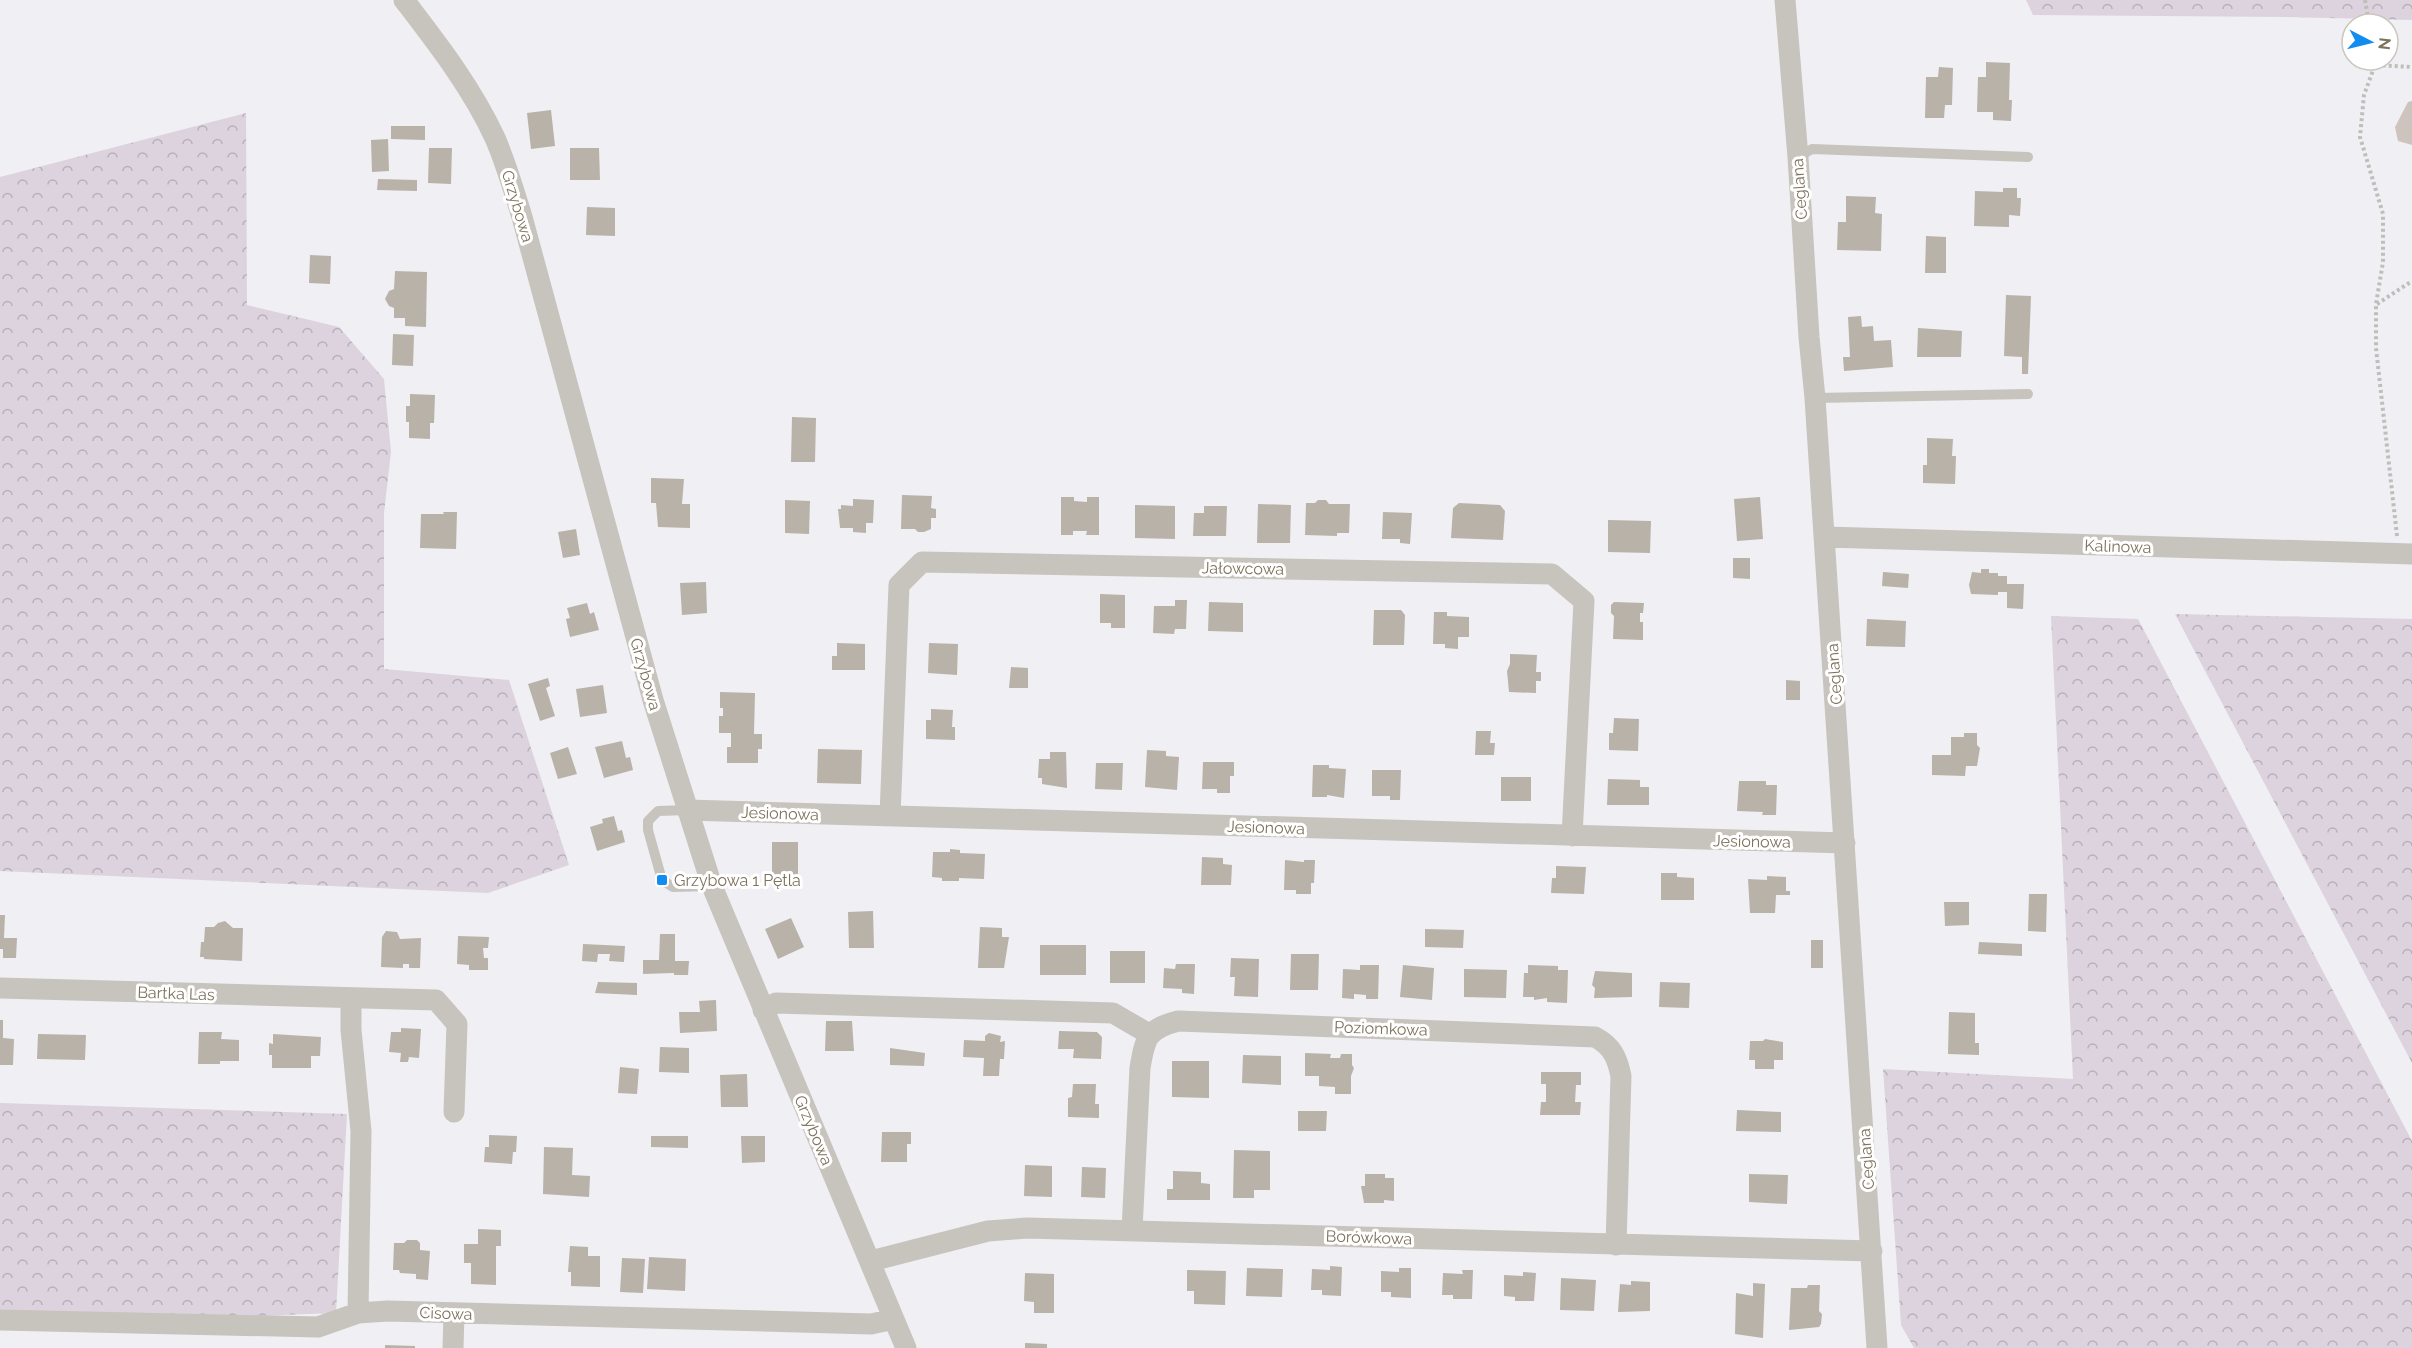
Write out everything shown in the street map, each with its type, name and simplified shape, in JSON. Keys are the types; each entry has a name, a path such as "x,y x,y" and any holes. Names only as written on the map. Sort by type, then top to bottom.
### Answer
{"street":[{"name":"Grzybowa","path":"404,0 471,94 495,140 509,176 644,668 712,886 906,1348"},
{"name":"Ceglana","path":"1785,0 1825,537 1877,1348"},
{"name":"Kalinowa","path":"1825,537 2403,554"},
{"name":"Jałowcowa","path":"890,816 899,585 922,562 1552,574 1584,601 1572,836"},
{"name":"Jesionowa","path":"687,810 1845,843"},
{"name":"Bartka Las","path":"0,988 436,1000 457,1024 454,1112"},
{"path":"351,999 351,1030 361,1131 358,1313"},
{"path":"763,1010 776,1003 1113,1013 1149,1034 1140,1068 1132,1230"},
{"name":"Poziomkowa","path":"1149,1034 1163,1025 1178,1021 1595,1036 1605,1042 1616,1055 1621,1076 1616,1245"},
{"name":"Borówkowa","path":"871,1261 988,1231 1027,1228 1872,1251"},
{"name":"Cisowa","path":"0,1320 318,1327 358,1313 388,1311 870,1324 894,1319"},
{"path":"453,1348 454,1314"}],"lane":[{"path":"1798,157 1812,149 2028,157"},
{"path":"1815,398 2028,394"},
{"path":"687,810 658,811 648,820 648,830 662,880 673,887 712,886"}],"path":[{"path":"2372,72 2364,94 2360,137 2383,214 2383,262 2376,304 2376,348 2397,538 2403,554"},
{"path":"2376,304 2412,282"}],"green space":[{"path":"2026,0 2412,0 2412,20 2400,20 2400,12 2340,12 2340,18 2033,15"},
{"path":"246,113 247,305 339,327 384,379 391,452 384,513 384,669 509,680 569,865 488,893 0,871 0,177"},
{"path":"2175,614 2412,619 2412,1063"},
{"path":"2051,616 2138,619 2412,1141 2412,1348 1914,1348 1901,1325 1883,1069 2073,1079"},
{"path":"0,1103 347,1114 336,1313 93,1322 0,1322"}],"shaded area":[{"path":"2412,101 2412,145 2398,141 2395,127 2408,102"}],"building":[{"path":"1986,62 2010,63 2011,121 1993,120 1993,112 1977,112 1978,77 1986,77"},
{"path":"1939,67 1953,68 1952,105 1945,105 1944,118 1925,118 1926,77 1938,77"},
{"path":"551,110 555,146 531,149 527,113"},
{"path":"391,126 425,126 425,140 391,139"},
{"path":"388,139 389,171 372,172 371,140"},
{"path":"429,148 452,148 451,184 428,183"},
{"path":"570,148 599,148 600,180 570,180"},
{"path":"378,179 417,180 417,191 377,190"},
{"path":"2003,188 2017,188 2017,198 2021,198 2020,216 2009,215 2009,227 1974,226 1975,191 2003,192"},
{"path":"1846,196 1876,197 1875,213 1882,214 1881,251 1837,250 1838,222 1846,222"},
{"path":"587,207 615,208 615,236 586,235"},
{"path":"1926,236 1946,237 1946,273 1925,273"},
{"path":"310,255 331,256 330,284 309,283"},
{"path":"395,271 427,272 426,327 405,326 405,318 394,318 394,308 389,306 385,299 389,291 394,289"},
{"path":"2006,295 2031,296 2028,374 2022,374 2022,357 2004,356"},
{"path":"1861,316 1862,327 1873,326 1874,341 1891,340 1893,367 1844,371 1843,357 1850,357 1848,317"},
{"path":"1918,328 1962,331 1961,357 1917,357"},
{"path":"393,334 414,335 413,366 392,365"},
{"path":"410,394 435,395 434,423 430,423 430,439 409,438 406,406 410,406"},
{"path":"792,417 816,418 815,462 791,462"},
{"path":"1927,438 1953,439 1952,456 1956,456 1955,484 1923,483 1923,465 1927,465"},
{"path":"651,478 684,479 682,504 690,504 690,528 658,527 656,503 651,503"},
{"path":"902,495 932,496 931,508 936,509 936,518 931,518 931,529 918,532 915,529 901,529"},
{"path":"1061,497 1074,497 1074,501 1087,502 1087,497 1099,497 1099,535 1086,535 1087,531 1073,531 1073,535 1061,535"},
{"path":"1760,497 1763,539 1737,541 1734,499"},
{"path":"853,499 874,500 873,523 866,523 866,533 853,532 853,528 840,528 838,509 841,509 841,505 853,506"},
{"path":"785,500 810,501 809,534 785,533"},
{"path":"1318,500 1326,500 1329,504 1350,504 1349,533 1337,533 1337,536 1305,535 1306,503 1315,503"},
{"path":"1459,503 1500,505 1505,511 1503,540 1451,538 1453,508"},
{"path":"1258,504 1291,505 1290,543 1257,543"},
{"path":"1135,505 1175,506 1175,539 1135,538"},
{"path":"1204,506 1227,506 1226,536 1193,536 1194,513 1204,513"},
{"path":"443,512 457,512 456,549 420,548 421,514 444,514"},
{"path":"1383,512 1412,513 1410,544 1400,543 1400,539 1382,539"},
{"path":"1608,520 1651,521 1650,553 1608,552"},
{"path":"576,529 580,555 563,558 558,532"},
{"path":"1733,558 1750,558 1750,579 1733,578"},
{"path":"1981,569 1989,569 1989,573 1998,573 1998,576 2007,576 2007,584 2024,584 2023,609 2007,608 2007,592 1998,592 1998,595 1971,594 1969,585 1972,572 1981,573"},
{"path":"1883,572 1909,574 1908,588 1882,586"},
{"path":"706,582 707,613 682,615 680,583"},
{"path":"1100,594 1125,595 1125,628 1111,628 1111,623 1100,623"},
{"path":"1175,600 1187,600 1186,629 1175,629 1174,634 1153,633 1154,606 1175,606"},
{"path":"1209,602 1243,603 1243,632 1208,631"},
{"path":"1614,602 1644,603 1643,613 1640,613 1640,622 1643,622 1643,640 1613,639 1614,616 1611,613 1611,605"},
{"path":"587,603 590,614 594,612 599,630 570,637 566,619 570,618 567,608"},
{"path":"1374,610 1401,610 1405,615 1404,645 1373,645"},
{"path":"1434,612 1447,612 1447,616 1469,617 1469,637 1458,637 1458,649 1445,648 1445,644 1433,644"},
{"path":"1867,619 1906,621 1905,647 1866,646"},
{"path":"837,643 865,644 865,670 832,670 832,656 837,656"},
{"path":"929,643 958,644 957,675 928,673"},
{"path":"1510,654 1537,655 1536,672 1541,672 1541,681 1536,681 1536,693 1509,692 1507,671"},
{"path":"1011,667 1028,668 1028,688 1009,688"},
{"path":"548,678 550,686 546,688 555,716 540,721 528,684"},
{"path":"1786,680 1800,681 1800,700 1786,700"},
{"path":"603,685 607,713 580,717 576,689"},
{"path":"720,692 755,693 754,734 762,734 762,749 758,749 758,763 727,763 727,747 731,747 731,733 719,733 719,716 723,716 723,708 720,708"},
{"path":"931,709 953,710 952,727 955,727 955,740 926,739 926,720 931,720"},
{"path":"1614,718 1639,719 1638,751 1609,750 1609,733 1613,733"},
{"path":"1476,731 1491,731 1490,743 1495,743 1494,755 1475,755"},
{"path":"1964,733 1977,733 1977,745 1980,748 1977,766 1966,766 1965,776 1932,775 1932,755 1951,755 1951,737 1964,737"},
{"path":"622,741 626,758 630,757 633,770 604,778 595,747"},
{"path":"568,747 577,774 558,779 550,753"},
{"path":"818,749 862,750 861,784 817,783"},
{"path":"1147,750 1166,751 1166,756 1179,757 1177,790 1145,787"},
{"path":"1050,752 1066,752 1067,788 1042,784 1042,778 1038,778 1039,759 1050,759"},
{"path":"1203,762 1234,762 1234,776 1230,776 1230,793 1217,793 1217,789 1202,789"},
{"path":"1096,763 1123,763 1122,790 1095,789"},
{"path":"1313,765 1329,765 1329,768 1346,769 1344,798 1327,795 1327,797 1312,797"},
{"path":"1372,770 1401,770 1400,800 1390,800 1390,796 1372,796"},
{"path":"1501,777 1531,777 1531,801 1501,801"},
{"path":"1608,779 1640,780 1640,787 1649,787 1649,805 1607,805"},
{"path":"1739,781 1766,781 1766,785 1777,785 1776,815 1737,811"},
{"path":"614,816 618,831 622,830 625,842 597,851 590,827 603,823 602,819"},
{"path":"772,842 798,842 798,880 772,880"},
{"path":"950,849 960,850 960,853 985,854 984,879 959,878 959,881 942,881 942,878 932,877 933,852 950,852"},
{"path":"1202,857 1223,858 1223,864 1232,865 1231,885 1201,885"},
{"path":"1285,860 1304,862 1304,860 1315,860 1311,894 1296,894 1296,890 1284,890"},
{"path":"1556,866 1586,867 1584,894 1551,893 1552,878 1556,878"},
{"path":"1661,873 1677,873 1677,877 1694,878 1694,900 1661,900"},
{"path":"1767,876 1786,877 1786,891 1790,891 1790,895 1776,895 1775,913 1750,913 1748,879 1767,880"},
{"path":"2029,894 2047,894 2046,932 2028,931"},
{"path":"1944,902 1969,902 1969,925 1945,926"},
{"path":"873,911 874,948 849,948 848,912"},
{"path":"0,915 5,915 4,938 17,938 16,958 3,958 3,949 0,949"},
{"path":"791,918 804,947 778,959 765,929"},
{"path":"225,921 233,928 243,928 242,961 200,957 205,927 214,927"},
{"path":"980,927 1002,928 1002,937 1009,937 1004,968 978,968"},
{"path":"1425,929 1464,930 1463,948 1425,947"},
{"path":"386,931 397,932 400,939 421,938 420,968 409,968 409,964 403,964 403,968 381,967 382,937"},
{"path":"660,934 675,934 675,961 689,961 688,975 643,974 643,960 659,960"},
{"path":"458,936 489,937 488,948 483,948 484,958 488,958 488,970 469,970 469,965 457,964"},
{"path":"1811,940 1823,940 1823,968 1811,968"},
{"path":"1979,942 2022,944 2022,956 1978,954"},
{"path":"583,944 625,946 624,962 609,961 610,954 598,954 597,962 582,961"},
{"path":"1040,945 1086,945 1086,975 1040,975"},
{"path":"1110,951 1145,951 1145,983 1110,983"},
{"path":"1291,954 1319,954 1318,990 1290,990"},
{"path":"1231,958 1259,959 1258,997 1234,996 1235,977 1230,977"},
{"path":"1176,964 1195,964 1194,994 1182,993 1182,989 1163,988 1164,968 1175,969"},
{"path":"1360,965 1379,965 1378,999 1366,999 1366,995 1354,994 1354,999 1342,998 1343,969 1360,970"},
{"path":"1403,965 1434,968 1432,1000 1400,997"},
{"path":"1528,965 1558,966 1558,970 1568,970 1567,1003 1547,1002 1547,998 1534,1000 1534,997 1523,997 1524,973 1528,973"},
{"path":"1464,969 1507,970 1506,998 1464,997"},
{"path":"1595,971 1632,973 1632,997 1594,998 1595,988 1592,985"},
{"path":"598,982 637,983 637,995 595,993"},
{"path":"1660,982 1690,983 1689,1008 1659,1007"},
{"path":"716,1000 717,1031 680,1033 679,1012 700,1012 699,1001"},
{"path":"1949,1012 1975,1013 1975,1043 1979,1043 1979,1055 1948,1054"},
{"path":"0,1020 3,1020 3,1038 14,1039 13,1065 0,1065"},
{"path":"826,1021 852,1021 854,1051 825,1051"},
{"path":"401,1028 421,1029 419,1058 409,1057 408,1062 400,1062 401,1053 389,1052 391,1032 401,1032"},
{"path":"1059,1031 1097,1032 1102,1037 1101,1059 1073,1058 1074,1049 1058,1049"},
{"path":"199,1032 222,1032 221,1039 239,1040 239,1061 198,1064"},
{"path":"989,1033 1001,1036 1000,1042 1005,1041 1004,1059 1000,1059 999,1076 983,1076 984,1058 963,1057 964,1040 985,1041 985,1036"},
{"path":"38,1034 86,1035 85,1060 37,1059"},
{"path":"273,1034 321,1037 320,1056 311,1056 311,1068 272,1068 269,1043 273,1044"},
{"path":"1765,1039 1783,1042 1783,1060 1774,1060 1774,1069 1755,1069 1755,1060 1749,1060 1750,1041"},
{"path":"660,1047 689,1048 689,1073 659,1072"},
{"path":"890,1048 925,1053 924,1066 890,1065"},
{"path":"1305,1053 1331,1054 1330,1058 1340,1058 1341,1054 1352,1054 1354,1068 1351,1076 1351,1094 1335,1094 1335,1087 1319,1086 1319,1076 1305,1076"},
{"path":"1243,1055 1281,1056 1281,1085 1242,1083"},
{"path":"1172,1061 1209,1061 1209,1098 1172,1097"},
{"path":"620,1067 639,1069 637,1094 618,1093"},
{"path":"1541,1072 1581,1072 1581,1085 1576,1085 1575,1102 1581,1102 1580,1115 1540,1115 1541,1102 1546,1102 1546,1084 1541,1084"},
{"path":"747,1074 748,1107 721,1107 720,1075"},
{"path":"1073,1084 1096,1084 1095,1104 1099,1104 1099,1118 1068,1117 1068,1098 1072,1097"},
{"path":"1737,1110 1781,1112 1781,1132 1736,1131"},
{"path":"1298,1111 1327,1111 1326,1131 1298,1131"},
{"path":"882,1132 911,1132 911,1144 907,1144 907,1162 881,1162"},
{"path":"489,1135 517,1136 516,1152 513,1152 512,1164 484,1162 485,1147 489,1147"},
{"path":"651,1136 688,1136 688,1148 651,1147"},
{"path":"741,1136 765,1136 765,1162 742,1163"},
{"path":"544,1147 573,1148 572,1175 590,1176 589,1197 543,1194"},
{"path":"1234,1150 1270,1151 1270,1190 1254,1190 1254,1198 1233,1198"},
{"path":"1025,1165 1052,1166 1052,1197 1024,1196"},
{"path":"1082,1167 1106,1168 1105,1198 1081,1197"},
{"path":"1173,1171 1201,1172 1201,1183 1210,1184 1210,1200 1167,1200 1167,1189 1173,1189"},
{"path":"1365,1174 1385,1174 1385,1178 1394,1178 1394,1201 1364,1203 1361,1186 1365,1186"},
{"path":"1749,1174 1788,1175 1787,1204 1749,1202"},
{"path":"478,1229 501,1230 501,1246 496,1246 496,1285 471,1284 471,1263 464,1263 464,1244 478,1244"},
{"path":"407,1240 417,1240 420,1243 420,1250 430,1251 428,1280 416,1279 416,1274 393,1270 394,1243 404,1243"},
{"path":"570,1246 588,1247 588,1256 600,1256 600,1287 571,1286 571,1272 568,1272"},
{"path":"649,1257 686,1259 685,1291 647,1289"},
{"path":"622,1258 645,1259 643,1293 620,1292"},
{"path":"1330,1266 1342,1267 1341,1296 1322,1295 1322,1290 1311,1290 1312,1269 1330,1270"},
{"path":"1247,1268 1283,1269 1282,1297 1246,1296"},
{"path":"1399,1268 1411,1268 1411,1298 1391,1297 1391,1292 1381,1292 1381,1271 1399,1272"},
{"path":"1187,1270 1226,1271 1225,1305 1194,1304 1194,1291 1187,1291"},
{"path":"1462,1270 1473,1270 1472,1299 1453,1299 1453,1295 1442,1295 1443,1273 1463,1274"},
{"path":"1523,1272 1536,1273 1534,1301 1515,1301 1515,1297 1504,1296 1504,1275 1523,1276"},
{"path":"1025,1273 1054,1274 1054,1313 1034,1313 1034,1302 1024,1301"},
{"path":"1561,1278 1596,1280 1594,1311 1560,1310"},
{"path":"1631,1281 1650,1282 1650,1311 1618,1312 1620,1284 1631,1285"},
{"path":"1753,1283 1765,1284 1763,1338 1735,1334 1736,1293 1753,1296"},
{"path":"1808,1285 1820,1285 1821,1324 1819,1327 1789,1330 1791,1288 1807,1288"},
{"path":"1025,1343 1047,1344 1047,1348 1025,1348"},
{"path":"385,1345 415,1346 415,1348 385,1348"}],"place":[{"name":"Grzybowa 1 Pętla","path":"662,880"}]}
